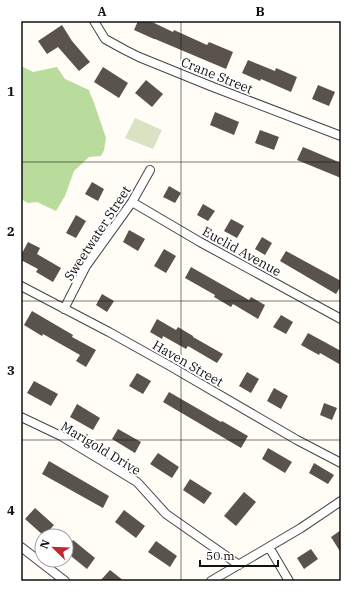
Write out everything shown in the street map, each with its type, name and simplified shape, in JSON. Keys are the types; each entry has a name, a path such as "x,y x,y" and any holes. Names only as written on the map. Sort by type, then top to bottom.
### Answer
{"street":[{"name":"Crane Street","path":"94,21 106,39 139,57 341,136"},
{"name":"Sweetwater Street","path":"64,309 86,266 132,202 150,170"},
{"name":"Euclid Avenue","path":"132,202 200,242 341,319"},
{"name":"Haven Street","path":"21,286 109,332 297,440 341,462"},
{"name":"Marigold Drive","path":"21,417 61,436 137,482 166,514 239,565"},
{"path":"211,581 301,528 341,501"},
{"path":"21,547 65,581"},
{"path":"269,547 289,581"}],"green space":[{"path":"21,66 33,72 57,67 65,79 89,90 106,138 104,150 101,156 89,157 74,171 65,196 56,211 37,202 28,203 21,199"},
{"path":"135,118 162,130 153,149 125,138"}],"building":[{"path":"138,21 150,21 173,32 174,30 207,45 209,42 233,52 226,69 134,30"},
{"path":"62,25 72,41 90,62 79,71 58,47 47,54 38,41"},
{"path":"248,60 275,71 276,68 297,77 291,92 261,79 260,81 242,73"},
{"path":"103,67 128,83 119,98 94,82"},
{"path":"146,80 163,94 152,107 135,93"},
{"path":"318,85 335,92 329,106 312,99"},
{"path":"215,112 239,122 234,135 210,125"},
{"path":"260,130 279,137 274,150 255,143"},
{"path":"303,147 341,163 341,178 297,160"},
{"path":"92,182 104,189 98,201 85,194"},
{"path":"169,186 181,193 175,203 163,197"},
{"path":"203,204 215,211 208,221 197,215"},
{"path":"76,215 86,221 76,238 66,233"},
{"path":"231,219 244,226 237,238 224,231"},
{"path":"129,230 145,239 138,251 123,242"},
{"path":"262,237 272,243 265,255 255,249"},
{"path":"28,242 40,248 37,254 61,268 53,282 36,272 38,269 21,260 21,255"},
{"path":"164,249 176,256 166,273 154,266"},
{"path":"286,251 341,281 341,286 336,294 280,261"},
{"path":"191,267 249,300 251,297 265,305 258,319 233,304 231,307 214,297 215,295 185,278"},
{"path":"102,294 114,301 107,312 96,305"},
{"path":"32,311 73,335 72,337 96,350 86,367 76,361 80,355 24,325"},
{"path":"281,315 293,322 286,334 273,327"},
{"path":"157,319 176,330 178,327 223,354 217,363 188,346 186,349 163,336 162,339 150,332"},
{"path":"308,333 341,351 341,365 320,353 319,355 301,345"},
{"path":"247,372 259,379 251,393 239,386"},
{"path":"137,373 151,381 143,394 129,386"},
{"path":"34,381 58,394 51,406 27,393"},
{"path":"274,388 288,396 281,409 267,401"},
{"path":"169,392 248,436 241,448 163,402"},
{"path":"324,403 337,408 332,420 320,415"},
{"path":"77,404 100,418 93,430 70,417"},
{"path":"118,429 141,442 135,453 112,439"},
{"path":"268,448 292,462 285,473 262,459"},
{"path":"158,453 179,467 172,478 150,464"},
{"path":"49,461 109,496 103,508 42,474"},
{"path":"314,463 334,475 328,484 309,473"},
{"path":"190,479 212,493 204,504 183,490"},
{"path":"244,492 256,502 236,526 224,516"},
{"path":"35,508 54,525 51,528 35,528 25,519"},
{"path":"124,510 145,526 136,538 115,522"},
{"path":"341,530 341,553 331,537"},
{"path":"74,541 95,558 87,569 74,558"},
{"path":"156,541 177,556 170,567 148,552"},
{"path":"311,549 318,559 304,569 297,558"},
{"path":"110,570 124,581 100,581"}]}
